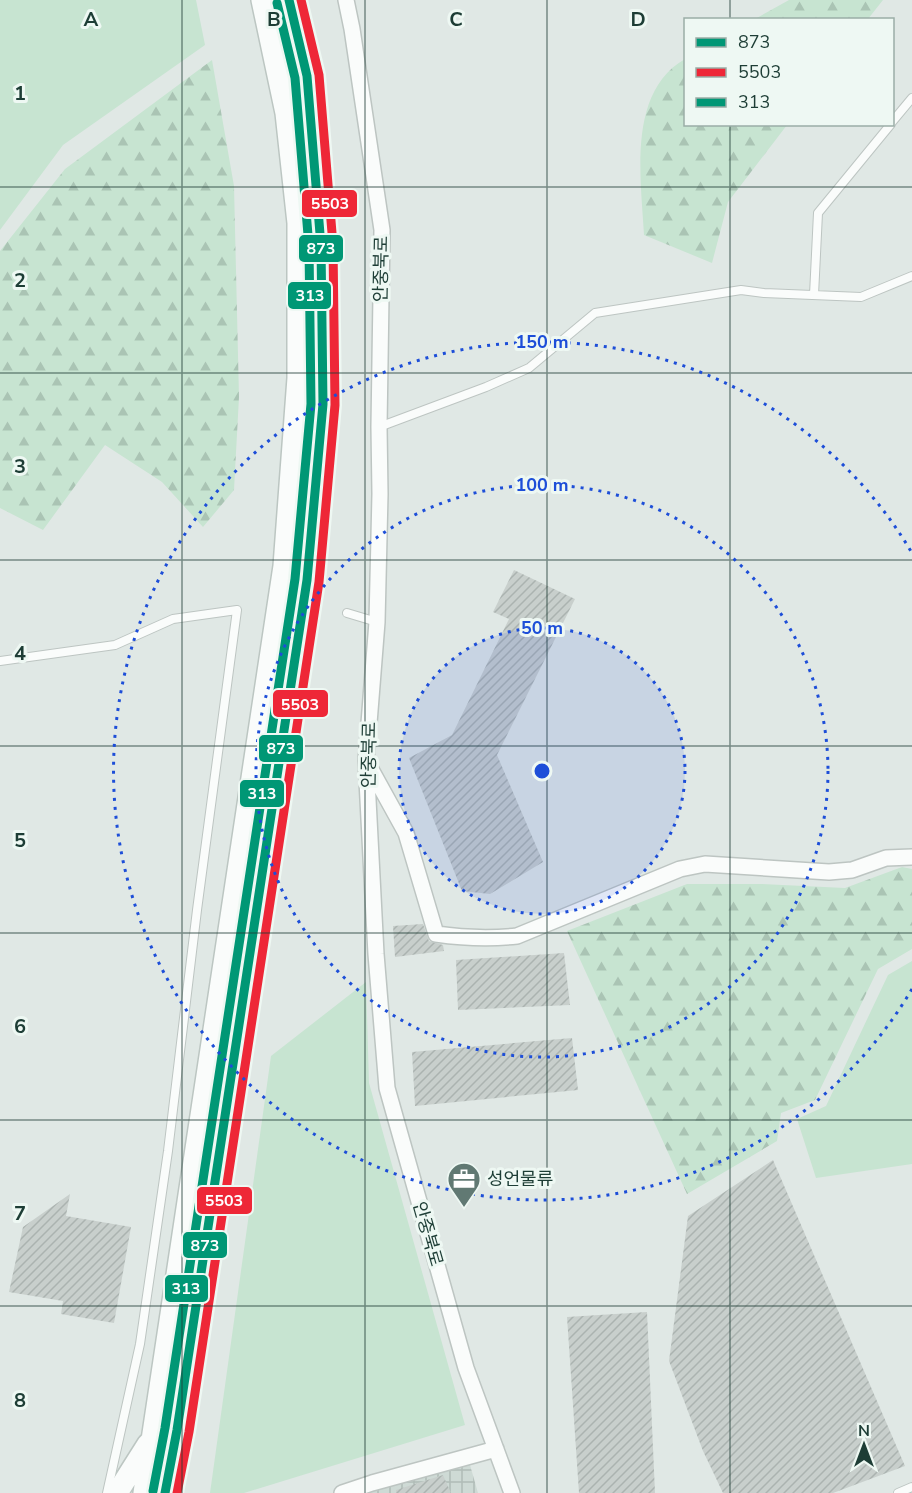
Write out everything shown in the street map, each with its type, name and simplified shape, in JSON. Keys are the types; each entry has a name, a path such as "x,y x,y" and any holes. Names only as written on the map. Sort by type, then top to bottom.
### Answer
{"street":[{"path":"144,1493 284,566 298,378 298,223 286,113 262,0"},
{"path":"165,1493 177,1430 308,580 323,404 321,246 309,99 307,76 289,0"},
{"name":"안중북로","path":"346,0 382,230 377,622 366,761 376,954 387,1088 466,1368 512,1493"},
{"path":"366,761 406,832 436,934 468,939 517,936 680,869 705,864 829,873 852,870 886,858 912,857"},
{"path":"117,1493 153,1436"},
{"path":"342,1493 496,1449"}],"lane":[{"path":"894,120 912,98"},
{"path":"814,295 818,213 890,126"},
{"path":"379,427 476,391 529,368 595,313 741,290 861,297 912,276"},
{"path":"0,661 116,645 173,619 237,610 196,910 168,1151 140,1344 107,1493"},
{"path":"347,613 377,622"},
{"path":"898,1493 912,1487"}],"shaded area":[{"path":"470,1465 478,1493 359,1493 453,1467"}],"green space":[{"path":"0,0 196,0 205,45 63,145 0,230"},
{"path":"789,0 883,0 869,18 757,18"},
{"path":"212,60 234,186 239,397 234,490 203,527 162,482 105,445 43,530 0,508 0,251 65,169"},
{"path":"684,60 684,126 786,126 728,202 712,263 644,235 640,163 642,138 646,114 654,93 666,74"},
{"path":"902,867 912,869 912,949 878,969 815,1100 781,1113 777,1141 687,1194 567,931 687,884 762,884 845,888"},
{"path":"912,961 912,1164 816,1178 797,1119 826,1106 888,975"},
{"path":"366,982 369,1083 465,1425 244,1493 210,1493 271,1056"}],"building":[{"path":"514,570 575,599 497,755 543,862 490,894 462,891 409,758 452,735 509,619 493,612"},
{"path":"423,924 429,941 443,945 444,951 395,957 393,926"},
{"path":"564,953 570,1005 458,1010 456,960"},
{"path":"572,1038 578,1090 415,1106 412,1052"},
{"path":"773,1160 905,1466 833,1493 723,1493 703,1451 669,1361 688,1216"},
{"path":"70,1194 66,1216 131,1227 114,1323 61,1314 63,1301 9,1292 23,1227"},
{"path":"647,1312 655,1493 579,1493 567,1317"},
{"path":"443,1475 451,1493 396,1493 396,1490"}],"transit line":[{"name":"873","path":"165,1493 177,1430 307,580 323,404 321,246 307,76 289,0"},
{"name":"5503","path":"177,1493 189,1432 319,582 335,405 333,245 319,75 301,0"},
{"name":"313","path":"153,1491 165,1428 295,579 311,404 309,247 295,78 277,3"}],"place":[{"name":"성언물류","path":"464,1208"}]}
